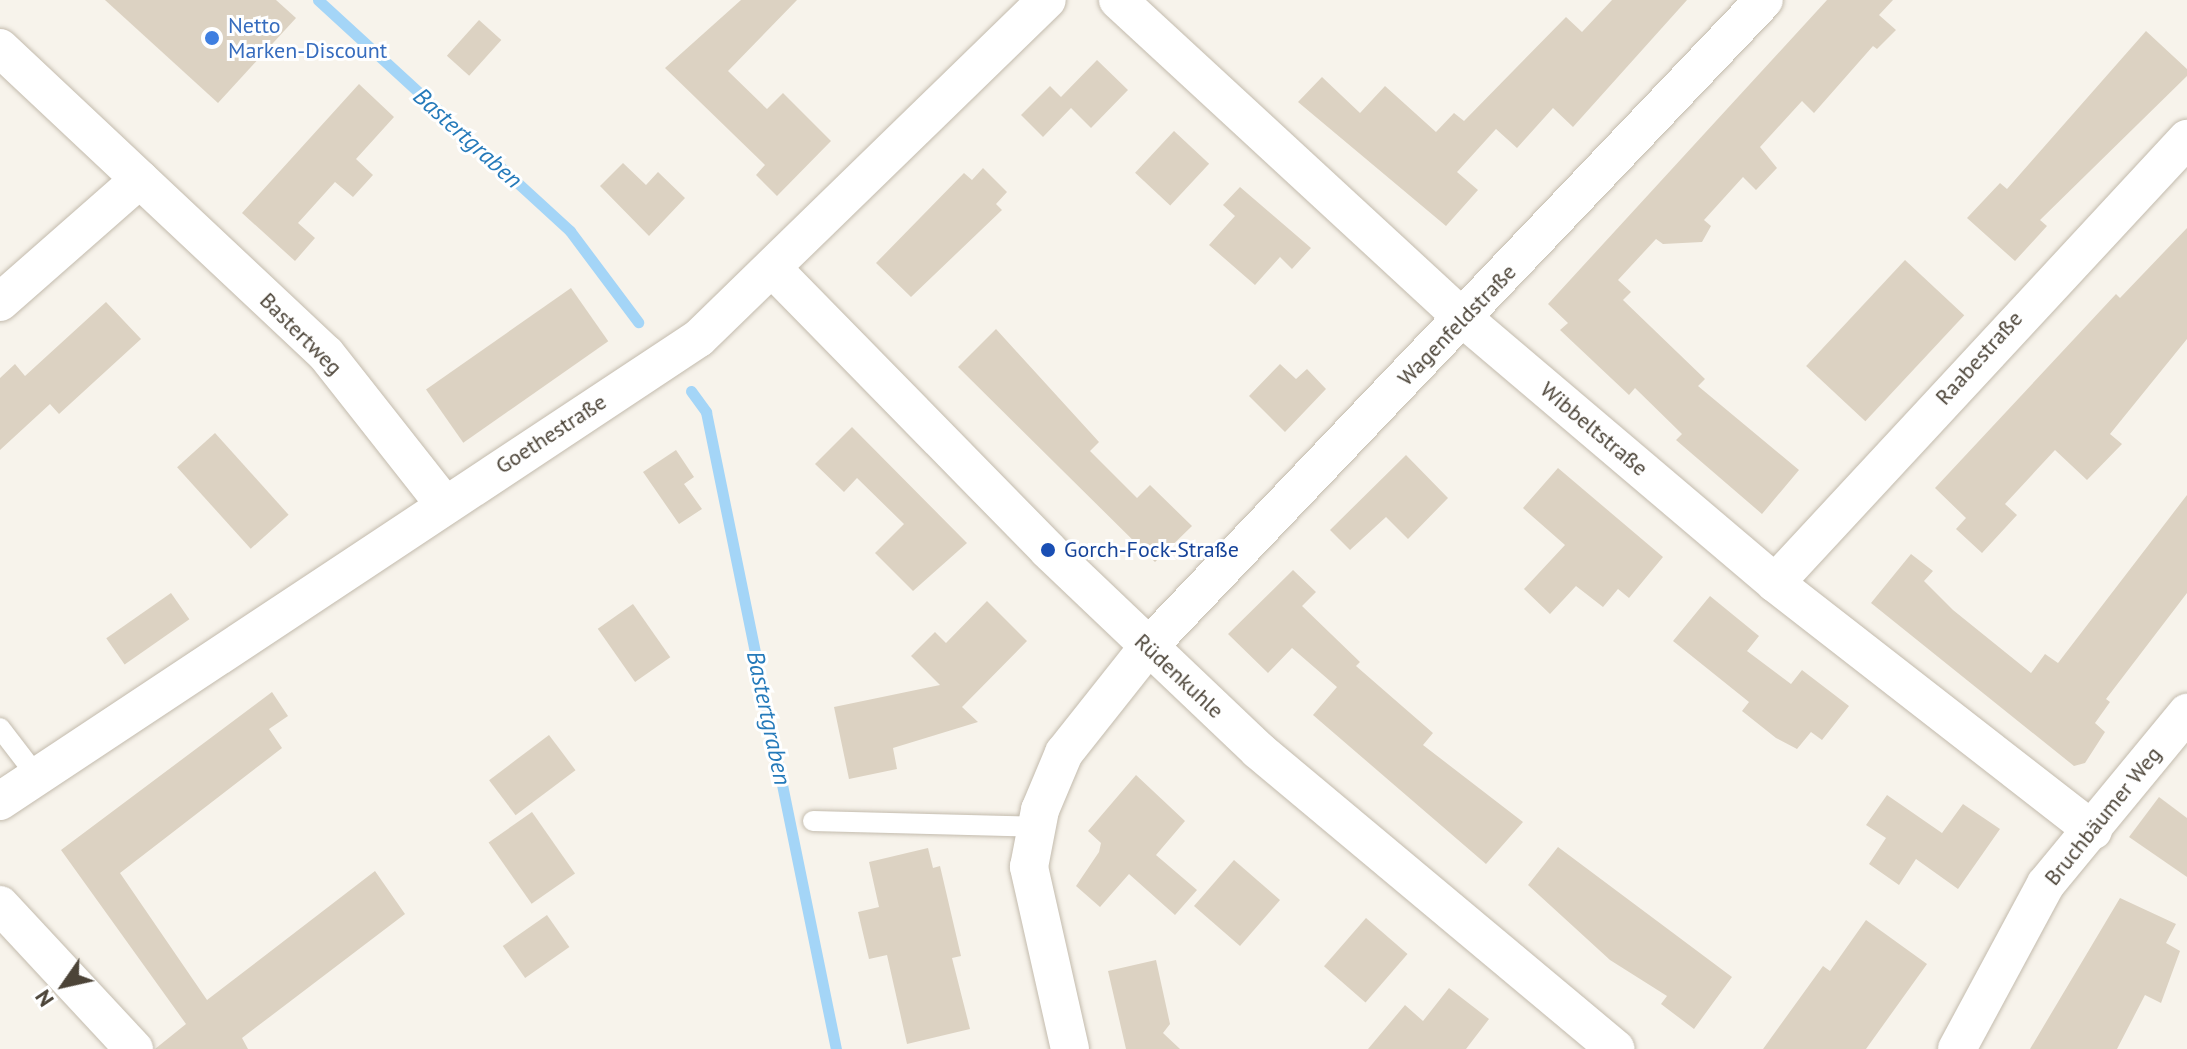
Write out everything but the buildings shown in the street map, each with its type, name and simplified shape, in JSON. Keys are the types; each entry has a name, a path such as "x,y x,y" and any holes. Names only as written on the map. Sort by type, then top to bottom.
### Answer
{"street":[{"name":"Goethestraße","path":"0,801 444,504 699,338 774,270 1047,0"},
{"name":"Wibbeltstraße","path":"1118,0 1464,319 1775,583 2093,831"},
{"name":"Wagenfeldstraße","path":"1148,647 1464,319 1764,0"},
{"name":"Bastertweg","path":"0,48 326,354 444,504"},
{"name":"Raabestraße","path":"1775,583 2187,139"},
{"path":"0,302 140,179"},
{"name":"Rüdenkuhle","path":"774,270 1148,647 1382,860 1615,1049"},
{"path":"1070,1049 1029,867 1036,827 1064,753 1148,647"},
{"name":"Bruchbäumer Weg","path":"1957,1049 2046,884 2093,831 2187,713"},
{"path":"0,905 134,1049"}],"lane":[{"path":"0,728 36,775"},
{"path":"813,821 1036,827"}],"waterway":[{"name":"Bastertgraben","path":"318,0 570,231 638,322"},
{"name":"Bastertgraben","path":"691,391 706,412 836,1049"}],"place":[{"name":"Netto Marken-Discount","path":"212,38"},
{"name":"Gorch-Fock-Straße","path":"1048,550"}]}
